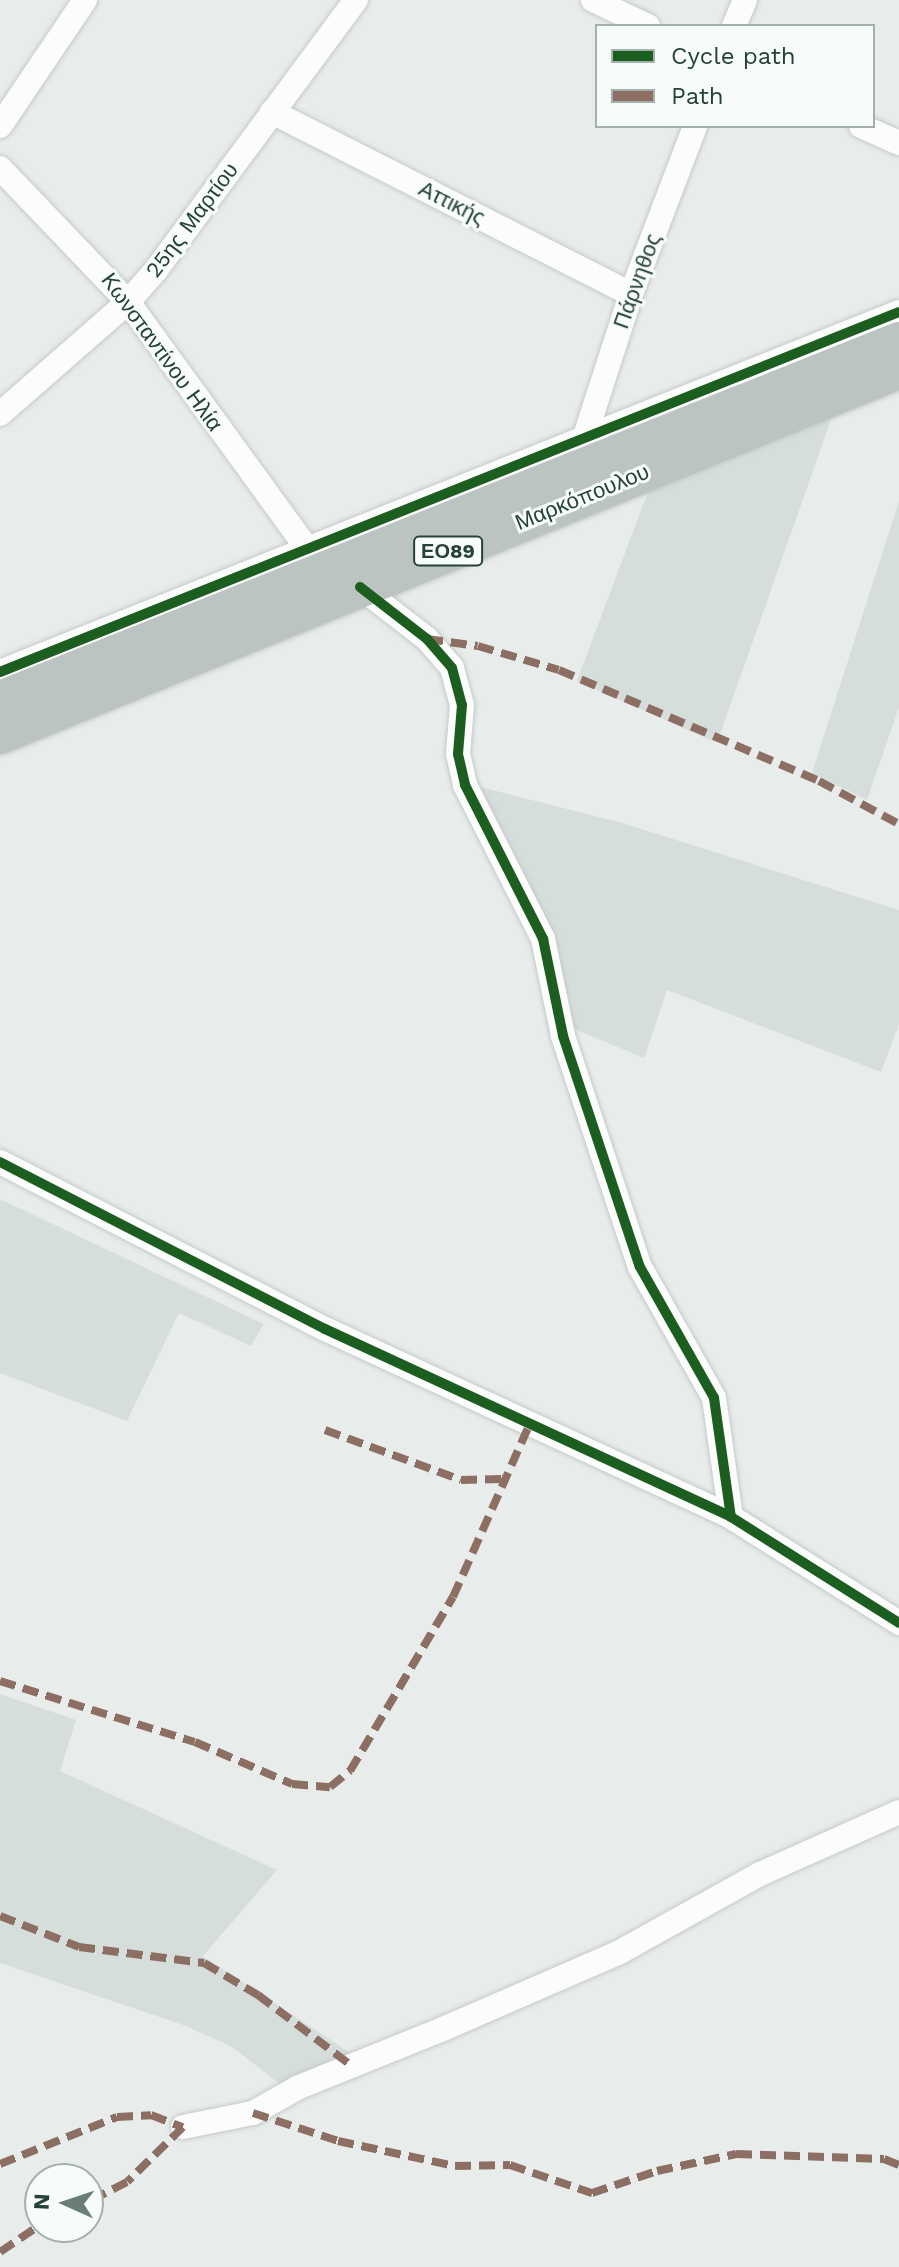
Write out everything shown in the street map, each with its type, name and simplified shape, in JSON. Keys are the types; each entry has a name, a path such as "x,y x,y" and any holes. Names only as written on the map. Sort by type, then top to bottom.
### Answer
{"highway":[{"name":"Μαρκόπουλου","path":"0,699 899,340"},
{"name":"Μαρκόπουλου","path":"0,736 360,587 899,371"}],"street":[{"path":"0,126 85,0"},
{"name":"25ης Μαρτίου","path":"0,414 128,302 178,244 356,0"},
{"path":"593,0 644,24"},
{"path":"735,24 745,0"},
{"name":"Αττικής","path":"272,112 631,294"},
{"name":"Πάρνηθος","path":"584,439 631,294 694,128"},
{"path":"865,128 899,143"},
{"name":"Κωνσταντίνου Ηλία","path":"0,168 128,302 308,550"},
{"path":"0,672 899,312"},
{"path":"360,587 427,639 452,668 462,705 458,754 465,785 543,939 563,1036 640,1267 714,1398 731,1517"},
{"path":"0,1162 325,1329 731,1517 899,1623"},
{"path":"183,2127 253,2113 297,2088 620,1952 760,1874 899,1812"}],"shaded area":[{"path":"832,417 717,743 577,681 649,489"},
{"path":"899,501 899,707 867,800 812,773"},
{"path":"469,784 619,822 899,910 899,1024 881,1072 667,990 644,1058 569,1027"},
{"path":"0,1199 264,1324 251,1346 179,1313 127,1421 0,1373"},
{"path":"0,1694 76,1720 60,1771 277,1870 203,1956 358,2058 285,2088 232,2047 186,2026 0,1963"}],"marked path":[{"path":"427,639 478,646 559,670 819,781 899,824"},
{"path":"0,1681 195,1742 292,1784 330,1787 350,1771 453,1597 530,1423"},
{"path":"325,1430 461,1480 502,1479"},
{"path":"0,1916 79,1947 204,1963 258,1995 352,2066"},
{"path":"253,2113 338,2141 455,2166 510,2165 592,2193 657,2171 736,2154 884,2159 899,2165"},
{"path":"0,2164 117,2117 151,2115 183,2127 127,2182 104,2194"},
{"path":"0,2252 24,2236"}],"cycle path":[{"path":"0,672 899,312"},
{"path":"360,587 427,639 452,668 462,705 458,754 465,785 543,939 563,1036 640,1267 714,1398 731,1517"},
{"path":"0,1162 325,1329 731,1517 899,1623"}]}
